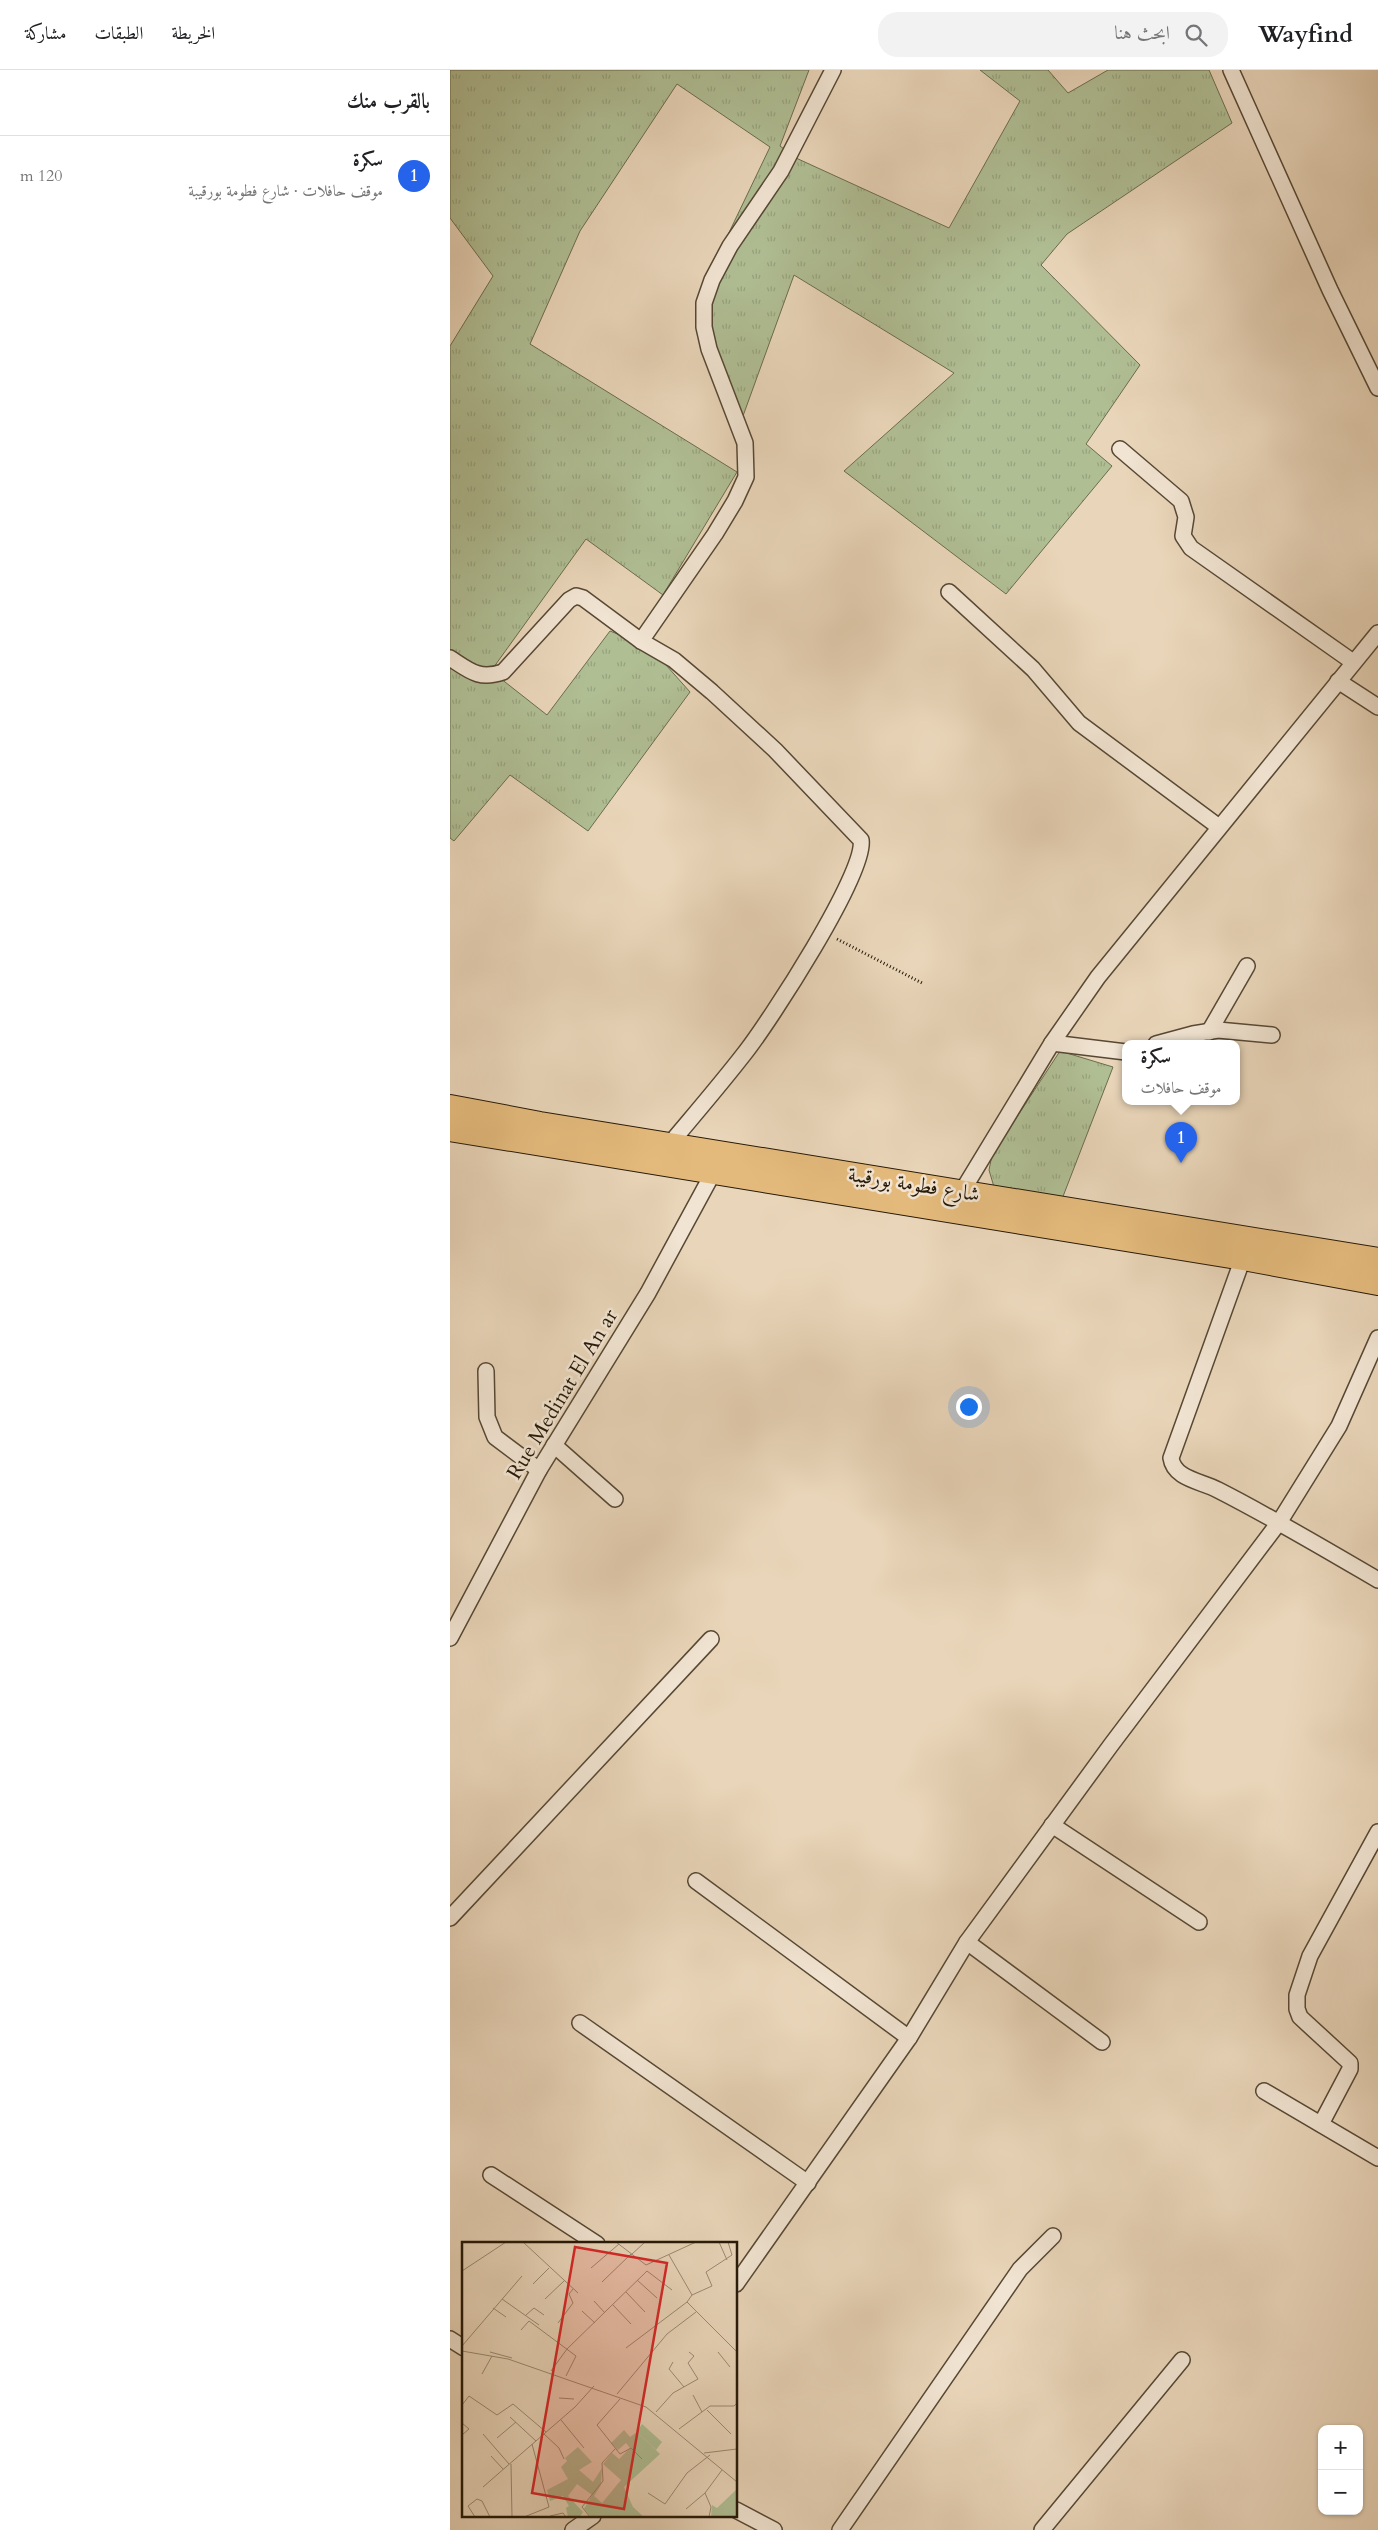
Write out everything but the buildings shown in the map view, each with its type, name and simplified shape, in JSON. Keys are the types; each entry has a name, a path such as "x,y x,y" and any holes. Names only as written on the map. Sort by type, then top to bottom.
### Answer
{"main road":[{"name":"شارع فطومة بورقيبة","path":"450,1107 669,1145 1378,1283"},
{"name":"شارع فطومة بورقيبة","path":"450,1130 713,1174 956,1201 1378,1260"}],"street":[{"path":"641,640 715,534 746,477 745,443 709,349 703,321 704,303 712,280 730,246 781,171 833,70"},
{"path":"1231,70 1330,290 1378,388"},
{"path":"1120,449 1182,501 1186,517 1183,536 1191,548 1354,662"},
{"path":"949,592 1033,669 1079,723 1218,827"},
{"path":"450,658 476,674 489,677 503,672 569,600 576,596 674,660 712,692 775,750 861,840 860,855 823,932 745,1053 669,1145"},
{"path":"956,1201 1052,1043 1098,977 1218,827 1378,633"},
{"path":"1338,681 1378,707"},
{"path":"1209,1032 1247,966"},
{"path":"1174,1040 1209,1032 1234,1030 1272,1035"},
{"path":"1052,1043 1122,1052"},
{"name":"Rue Medinat El An ar","path":"450,1638 539,1470 648,1293 713,1174"},
{"path":"1243,1258 1171,1458 1172,1468 1178,1473 1209,1485 1280,1522 1378,1580"},
{"path":"738,2281 909,2038 968,1942 1052,1825 1280,1522 1339,1426 1378,1338"},
{"path":"486,1371 487,1416 495,1437 539,1470"},
{"path":"554,1445 615,1499"},
{"path":"450,1918 711,1639"},
{"path":"1052,1825 1199,1922"},
{"path":"1321,2124 1350,2069 1350,2063 1300,2017 1297,2009 1299,1984 1310,1956 1378,1832"},
{"path":"696,1881 909,2038"},
{"path":"968,1942 1102,2042"},
{"path":"580,2023 808,2182"},
{"path":"1264,2091 1378,2158"},
{"path":"491,2175 595,2242"},
{"path":"840,2530 1020,2269 1054,2236"},
{"path":"450,2339 462,2347"},
{"path":"1042,2530 1182,2360"},
{"path":"738,2511 774,2530"},
{"path":"573,2530 590,2518"}],"path":[{"path":"823,932 922,983"}],"green space":[{"path":"450,70 809,70 780,146 796,158 949,228 1020,101 980,70 1048,70 1068,93 1108,70 1209,70 1232,123 1067,234 1041,265 1140,365 1086,444 1112,466 1006,594 844,471 954,373 794,275 739,427 699,311 713,266 770,147 677,84 580,231 530,344 737,472 663,595 586,539 491,671 547,715 610,631 650,647 690,692 588,831 510,775 454,841 450,838 450,346 493,276 450,218"},
{"path":"1060,1051 1113,1067 1062,1199 994,1187 989,1170 992,1155"}],"place":[{"name":"سكرة","path":"1181,1163"}]}
